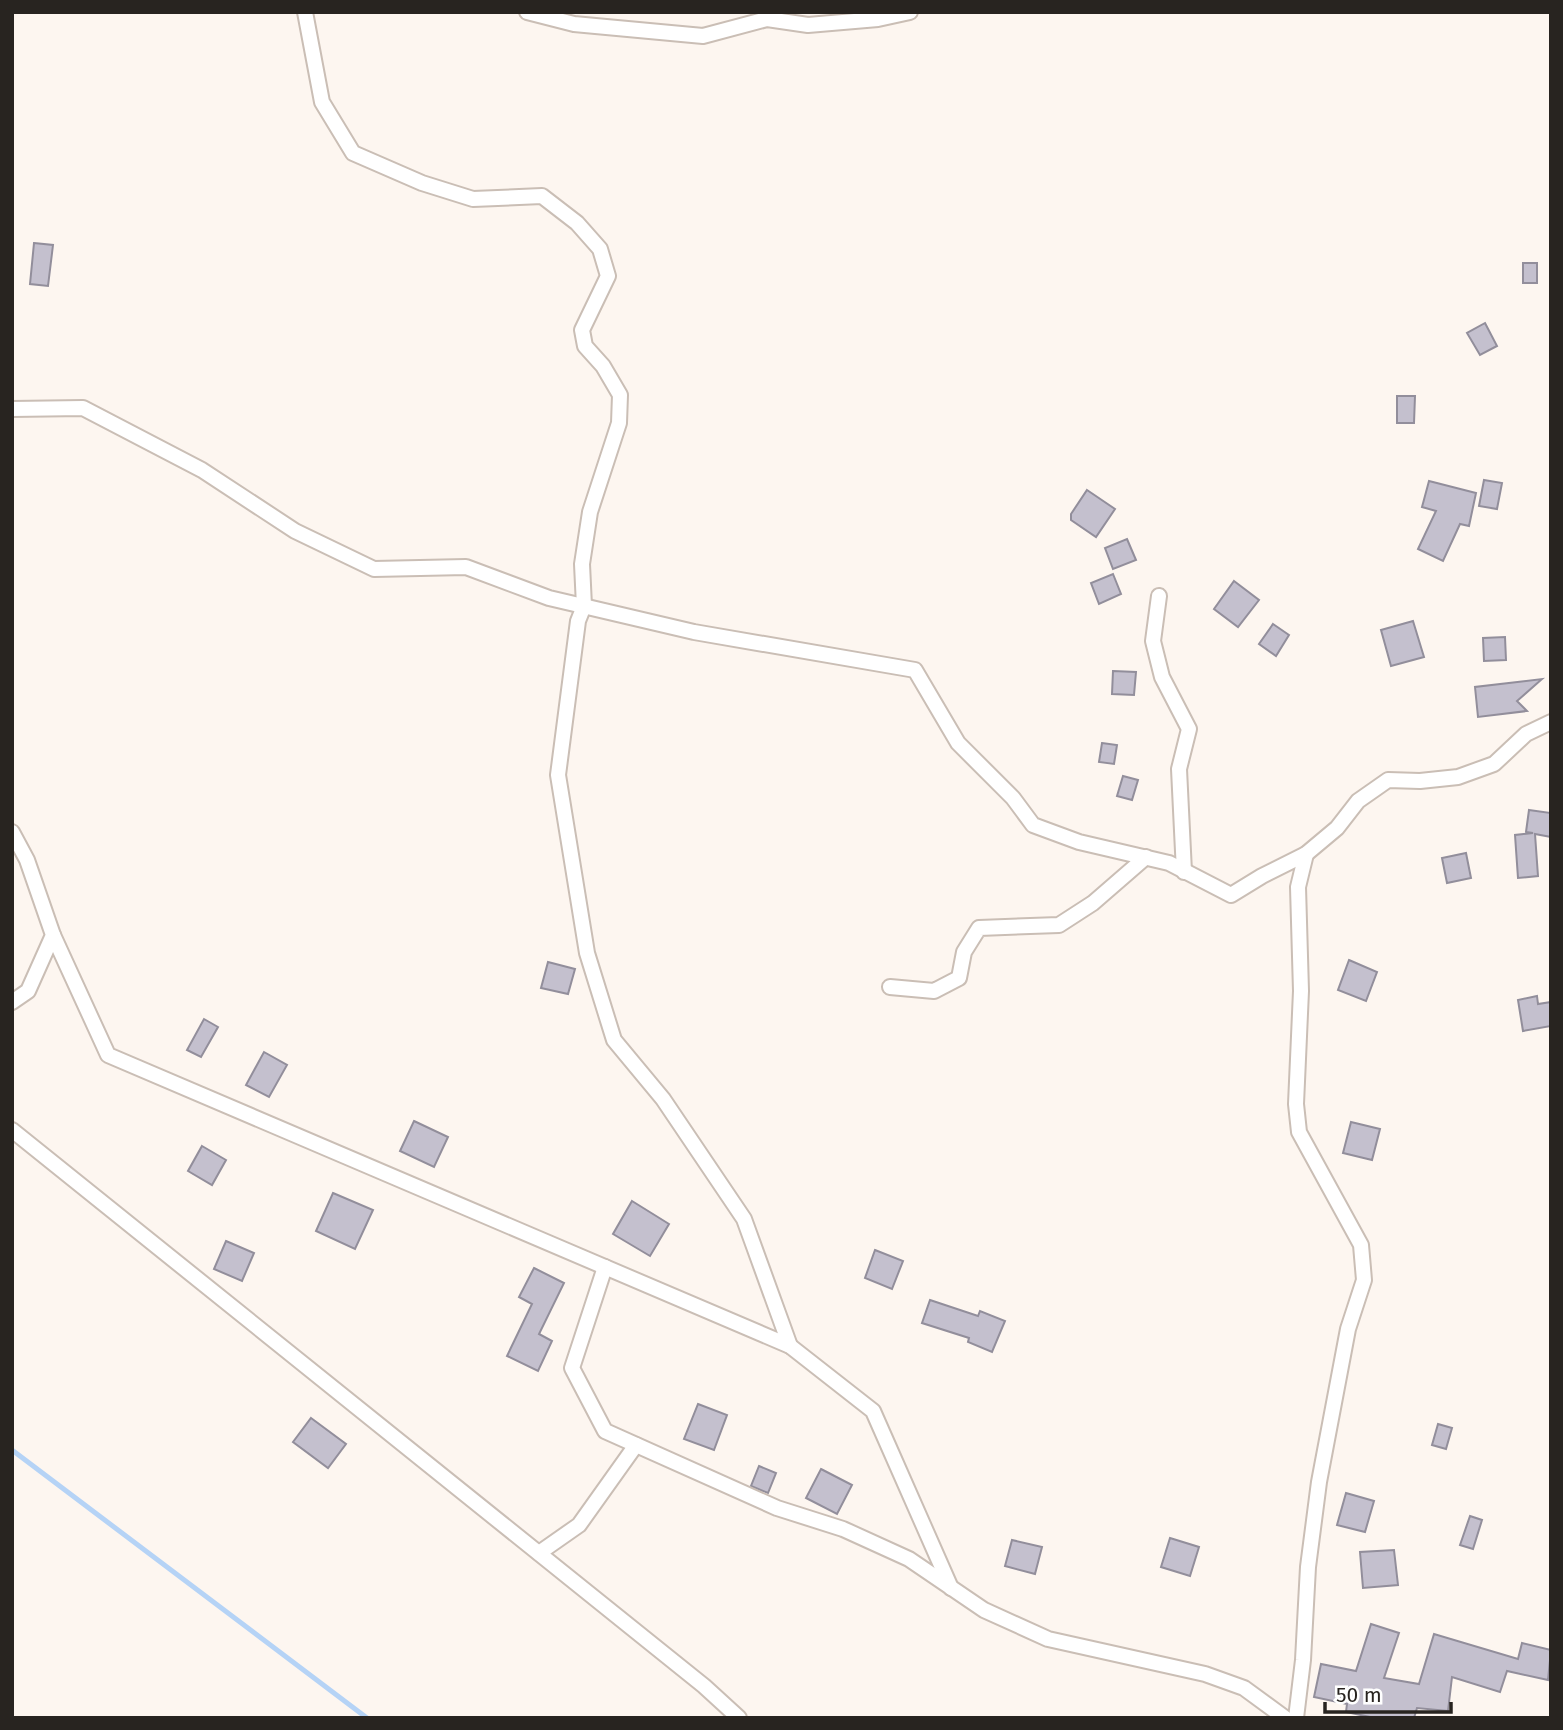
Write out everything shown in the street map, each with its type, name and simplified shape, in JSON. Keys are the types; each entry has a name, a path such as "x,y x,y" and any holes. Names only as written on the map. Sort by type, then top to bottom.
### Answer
{"street":[{"path":"305,12 321,102 353,153 422,183 473,199 542,196 577,223 600,249 608,276 582,330 585,346 603,366 620,395 619,423 590,512 582,564 584,606 578,621 558,775 587,953 614,1040 663,1099 744,1219 790,1346"},
{"path":"527,12 574,24 703,36 768,19 808,25 878,19 910,12"},
{"path":"12,410 83,408 202,470 295,531 374,569 466,567 549,598 694,632 915,670 958,743 1013,798 1033,825 1079,842 1169,863 1231,895 1306,854 1337,828 1358,801 1388,780 1420,781 1458,777 1494,764 1526,734 1551,722"},
{"path":"1159,596 1153,641 1162,677 1189,729 1179,769 1184,872"},
{"path":"12,832 27,860 53,934 108,1055 790,1346 873,1411 951,1588"},
{"path":"1296,1718 1303,1660 1308,1567 1319,1482 1348,1329 1364,1280 1361,1245 1299,1132 1296,1104 1301,991 1298,887 1306,854"},
{"path":"890,987 934,991 959,978 964,952 979,928 1059,925 1093,903 1146,857"},
{"path":"12,1002 28,991 53,934"},
{"path":"12,1130 704,1686 739,1718"},
{"path":"605,1267 572,1368 605,1431 778,1508 843,1529 909,1559 984,1611 1048,1639 1205,1674 1244,1688 1285,1718"},
{"path":"539,1553 579,1525 636,1445"}],"building":[{"path":"34,243 53,245 48,286 30,284"},
{"path":"1523,263 1537,263 1537,283 1523,283"},
{"path":"1485,323 1497,346 1480,355 1467,333"},
{"path":"1397,396 1415,396 1414,423 1397,423"},
{"path":"1484,480 1502,483 1497,509 1479,506"},
{"path":"1429,481 1476,493 1469,526 1460,524 1443,561 1418,549 1436,511 1422,507"},
{"path":"1087,490 1115,509 1096,537 1071,520 1071,514"},
{"path":"1127,539 1136,560 1113,569 1105,548"},
{"path":"1113,574 1121,594 1099,604 1091,583"},
{"path":"1234,581 1259,600 1238,627 1214,609"},
{"path":"1413,621 1424,657 1391,666 1381,630"},
{"path":"1273,624 1289,635 1276,656 1259,644"},
{"path":"1505,637 1506,660 1484,661 1483,638"},
{"path":"1113,671 1136,672 1134,695 1112,694"},
{"path":"1542,679 1517,701 1527,711 1478,717 1475,687"},
{"path":"1102,743 1117,745 1114,764 1099,762"},
{"path":"1123,776 1138,780 1132,800 1117,796"},
{"path":"1529,810 1551,813 1551,837 1535,834 1538,876 1518,878 1515,835 1533,833 1526,832"},
{"path":"1466,853 1471,878 1447,883 1442,858"},
{"path":"1349,960 1377,972 1366,1001 1338,990"},
{"path":"548,962 575,969 568,994 541,988"},
{"path":"1537,996 1538,1004 1551,1002 1551,1026 1523,1031 1518,1000"},
{"path":"204,1019 218,1027 201,1057 187,1050"},
{"path":"264,1052 287,1065 269,1097 246,1085"},
{"path":"414,1121 448,1137 434,1167 400,1151"},
{"path":"1351,1122 1380,1129 1372,1160 1343,1153"},
{"path":"202,1146 226,1160 212,1185 188,1171"},
{"path":"333,1193 373,1210 355,1249 316,1231"},
{"path":"632,1201 669,1224 650,1256 613,1234"},
{"path":"226,1241 254,1253 242,1281 214,1269"},
{"path":"875,1250 903,1261 892,1289 865,1278"},
{"path":"534,1268 564,1283 539,1334 552,1341 538,1371 507,1356 532,1304 519,1297"},
{"path":"930,1300 978,1316 980,1311 1005,1321 992,1352 968,1342 969,1338 922,1323"},
{"path":"698,1404 727,1415 714,1450 684,1439"},
{"path":"311,1418 346,1444 328,1468 293,1442"},
{"path":"1438,1424 1452,1428 1446,1449 1432,1445"},
{"path":"759,1466 776,1473 768,1493 751,1486"},
{"path":"821,1469 852,1485 837,1514 806,1498"},
{"path":"1346,1493 1374,1501 1365,1532 1337,1525"},
{"path":"1470,1516 1482,1520 1473,1549 1460,1545"},
{"path":"1170,1538 1199,1547 1190,1576 1161,1567"},
{"path":"1012,1540 1042,1547 1035,1574 1005,1566"},
{"path":"1394,1550 1398,1585 1363,1588 1360,1552"},
{"path":"1371,1624 1399,1633 1384,1678 1419,1684 1434,1634 1518,1659 1522,1643 1551,1650 1548,1680 1507,1671 1500,1692 1452,1677 1448,1711 1417,1708 1414,1718 1375,1718 1346,1712 1347,1704 1314,1697 1321,1664 1356,1671"}],"waterway":[{"path":"12,1450 367,1718"}]}
